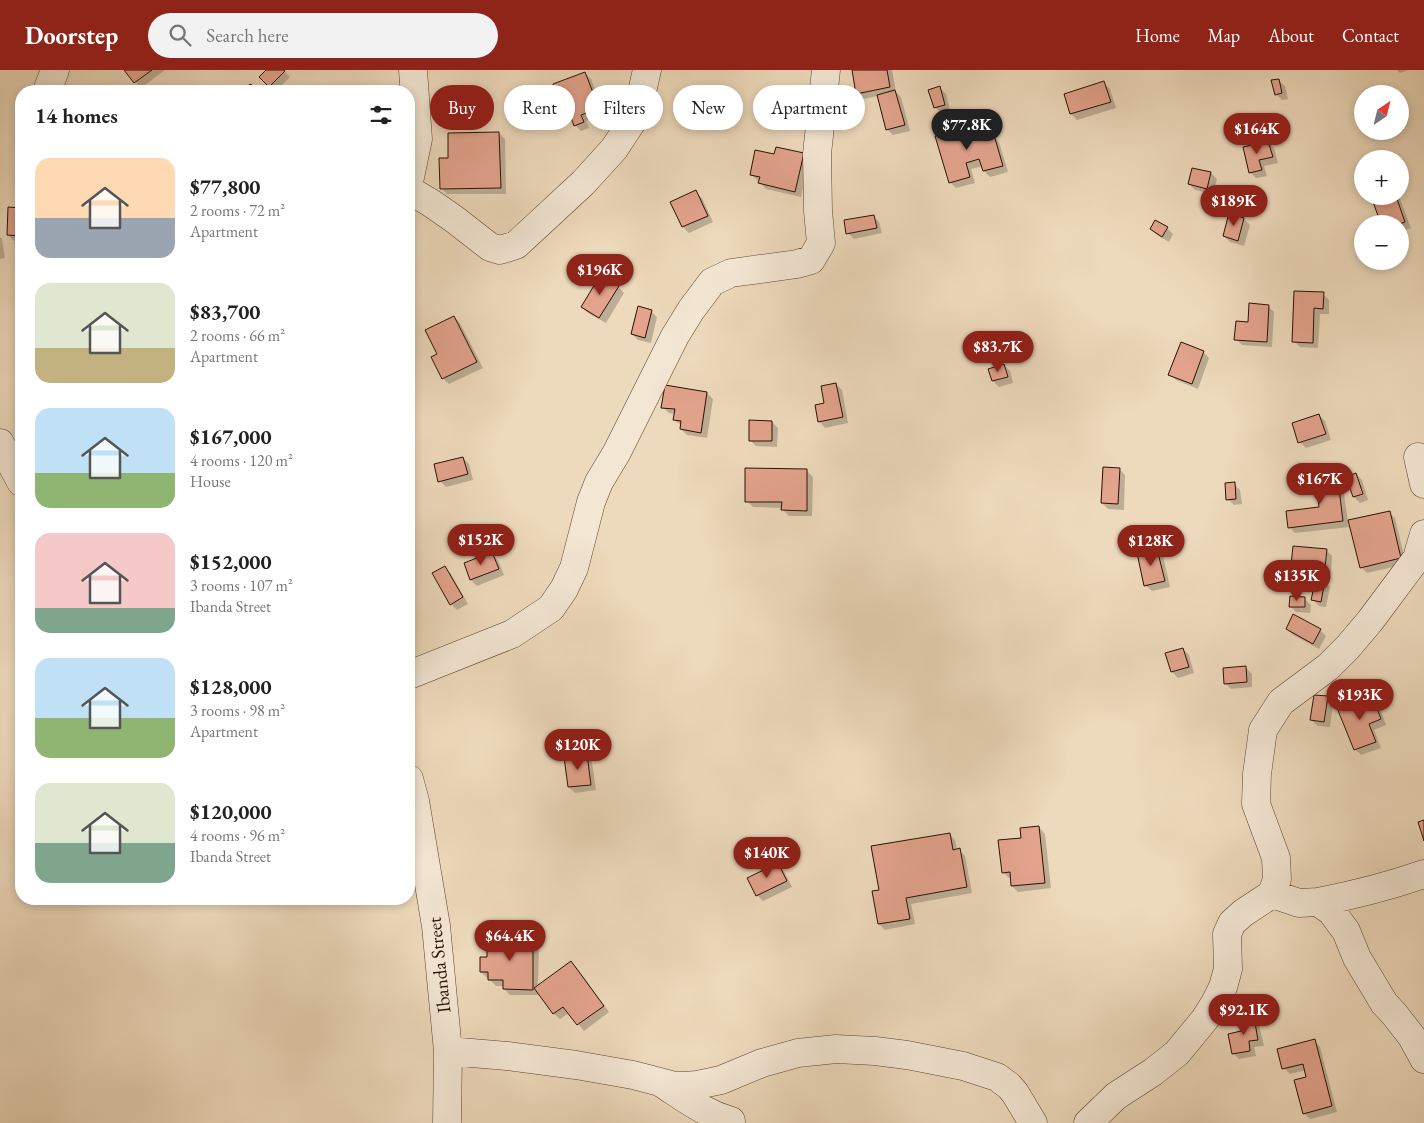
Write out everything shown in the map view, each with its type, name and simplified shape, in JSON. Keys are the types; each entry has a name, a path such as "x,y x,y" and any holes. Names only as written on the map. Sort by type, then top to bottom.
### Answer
{"street":[{"path":"49,85 55,70"},
{"path":"413,70 414,85"},
{"path":"415,194 446,213 490,247 500,250 516,245 583,183 614,149 637,114 647,70"},
{"path":"415,673 512,634 551,608 564,589 574,568 591,502 600,482 676,336 691,310 712,282 731,273 796,264 811,260 821,243 818,211 817,154 826,70"},
{"path":"415,98 418,139 415,153"},
{"path":"0,443 15,471"},
{"path":"1418,457 1424,484"},
{"path":"1088,1123 1116,1096 1153,1072 1177,1053 1205,1019 1223,987 1228,969 1227,934 1232,923 1243,913 1272,894 1277,879 1276,858 1256,804 1257,774 1264,730 1280,702 1328,666 1348,647 1417,558 1424,534"},
{"name":"Ibanda Street","path":"415,801 436,926 448,1051 447,1123"},
{"path":"1272,894 1299,903 1318,902 1356,894 1424,874"},
{"path":"1318,902 1331,911 1346,930 1357,958 1384,1003 1412,1037 1424,1059"},
{"path":"448,1051 576,1065 633,1075 675,1086 698,1085 721,1080 762,1063 798,1053 836,1050 907,1055 963,1066 997,1077 1016,1093 1033,1123"},
{"path":"660,1082 698,1107 731,1122 728,1077"}],"building":[{"path":"124,70 152,70 134,83"},
{"path":"266,70 285,71 271,85 267,85 259,77"},
{"path":"852,70 887,70 890,87 865,92 865,85 854,85"},
{"path":"585,72 590,85 585,85 585,113 581,115 584,122 575,126 575,85 553,84"},
{"path":"1279,79 1282,93 1275,95 1271,80"},
{"path":"1104,81 1111,102 1070,114 1064,94"},
{"path":"940,86 945,105 934,108 928,90"},
{"path":"895,90 905,125 886,130 877,95"},
{"path":"979,123 984,138 994,135 1003,166 983,171 979,159 966,163 970,177 949,183 935,136"},
{"path":"499,132 501,188 440,189 439,158 448,158 448,133"},
{"path":"1268,141 1273,157 1259,160 1262,170 1249,173 1243,147"},
{"path":"776,147 804,153 795,192 758,183 760,177 750,175 755,150 774,154"},
{"path":"1192,168 1211,172 1207,189 1188,184"},
{"path":"696,190 708,216 682,227 670,202"},
{"path":"1374,205 1399,205 1403,215 1378,215"},
{"path":"8,207 15,208 15,236 7,235"},
{"path":"1229,213 1244,218 1238,241 1223,236"},
{"path":"874,215 877,228 846,234 844,220"},
{"path":"1155,220 1168,227 1162,237 1150,229"},
{"path":"601,274 619,286 599,318 581,307"},
{"path":"1294,291 1324,292 1323,309 1314,308 1313,343 1292,342"},
{"path":"1249,303 1269,305 1267,342 1234,340 1236,321 1248,322"},
{"path":"638,306 652,310 645,338 631,334"},
{"path":"454,316 477,362 442,379 431,357 437,354 425,330"},
{"path":"1181,342 1204,351 1192,384 1168,375"},
{"path":"1004,364 1008,377 992,381 988,369"},
{"path":"836,383 843,417 818,422 815,405 824,403 821,386"},
{"path":"665,385 707,392 701,433 680,429 681,421 673,420 675,409 661,408"},
{"path":"1319,414 1326,434 1298,443 1292,423"},
{"path":"749,420 772,421 772,441 749,441"},
{"path":"463,457 468,474 438,482 434,464"},
{"path":"1103,467 1120,468 1118,504 1101,503"},
{"path":"745,468 807,469 807,511 781,510 782,502 745,502"},
{"path":"1337,473 1343,521 1288,528 1286,511 1319,507 1315,476"},
{"path":"1356,473 1363,494 1353,497 1346,477"},
{"path":"1235,482 1236,499 1226,500 1225,483"},
{"path":"1390,511 1401,558 1360,568 1348,520"},
{"path":"1293,546 1327,549 1325,568 1291,565"},
{"path":"1157,549 1165,581 1144,586 1137,553"},
{"path":"492,552 499,569 470,580 464,563"},
{"path":"445,566 463,597 450,605 432,573"},
{"path":"1316,578 1325,580 1321,602 1311,600"},
{"path":"1290,596 1305,597 1305,607 1289,607"},
{"path":"1293,614 1321,629 1313,644 1286,629"},
{"path":"1183,648 1189,667 1171,672 1165,653"},
{"path":"1246,666 1247,682 1224,684 1223,668"},
{"path":"1314,695 1328,696 1324,722 1310,720"},
{"path":"1372,695 1381,719 1369,724 1376,742 1354,750 1337,708"},
{"path":"587,754 591,785 568,787 564,757"},
{"path":"1424,820 1424,841 1418,822"},
{"path":"1039,826 1045,883 1011,886 1010,872 1002,873 998,840 1021,838 1020,828"},
{"path":"950,833 953,850 960,848 967,887 906,898 910,919 878,924 872,891 879,890 871,846"},
{"path":"778,863 787,881 756,896 747,878"},
{"path":"487,937 533,937 533,990 503,989 503,980 488,980 488,972 480,972 480,957 487,957"},
{"path":"571,961 604,1006 577,1025 563,1007 553,1014 534,988"},
{"path":"1254,1017 1258,1040 1249,1041 1250,1051 1232,1054 1228,1034 1241,1031 1239,1020"},
{"path":"1315,1039 1332,1106 1303,1114 1294,1080 1306,1077 1303,1064 1282,1069 1277,1049"}]}
